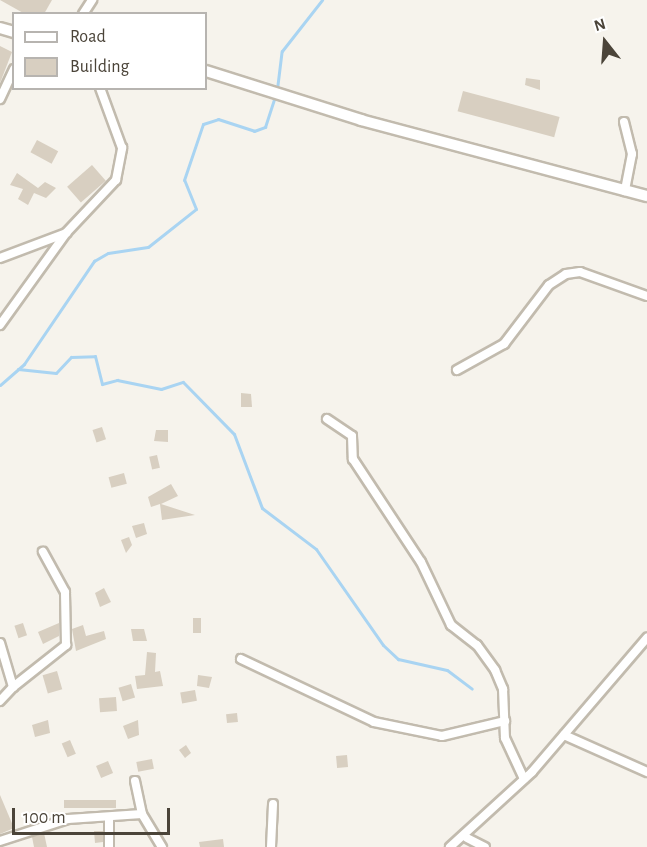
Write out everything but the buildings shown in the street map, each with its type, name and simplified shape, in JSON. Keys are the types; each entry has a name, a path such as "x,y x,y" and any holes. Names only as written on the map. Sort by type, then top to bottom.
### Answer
{"street":[{"path":"207,71 300,101 647,196"},
{"path":"0,99 12,73"},
{"path":"0,325 66,233 96,204 122,165 117,123 101,90"},
{"path":"624,122 632,154 625,191"},
{"path":"0,258 66,233"},
{"path":"457,370 504,344 549,285 566,273 580,272 647,296"},
{"path":"327,418 352,436 354,459 422,562 452,625 477,645 495,670 510,755 524,779"},
{"path":"0,701 13,687 66,645 65,591 43,552"},
{"path":"459,847 564,735 647,638"},
{"path":"0,643 13,687"},
{"path":"241,659 374,722 442,736 505,721"},
{"path":"564,735 647,772"},
{"path":"135,781 142,814 162,847"},
{"path":"271,847 273,804"},
{"path":"0,841 68,819 142,814"},
{"path":"109,817 109,847"},
{"path":"450,847 470,834"},
{"path":"470,834 484,847"}],"waterway":[{"path":"277,89 282,51 322,0"},
{"path":"0,385 24,364 94,261 108,253 148,247 196,209 184,180 203,124 218,119 254,131 265,127 275,96"},
{"path":"18,369 56,373 71,357 95,356 102,384 117,380 161,389 183,382 234,434 262,508 316,549 383,645 398,659 447,670 472,689"}]}
